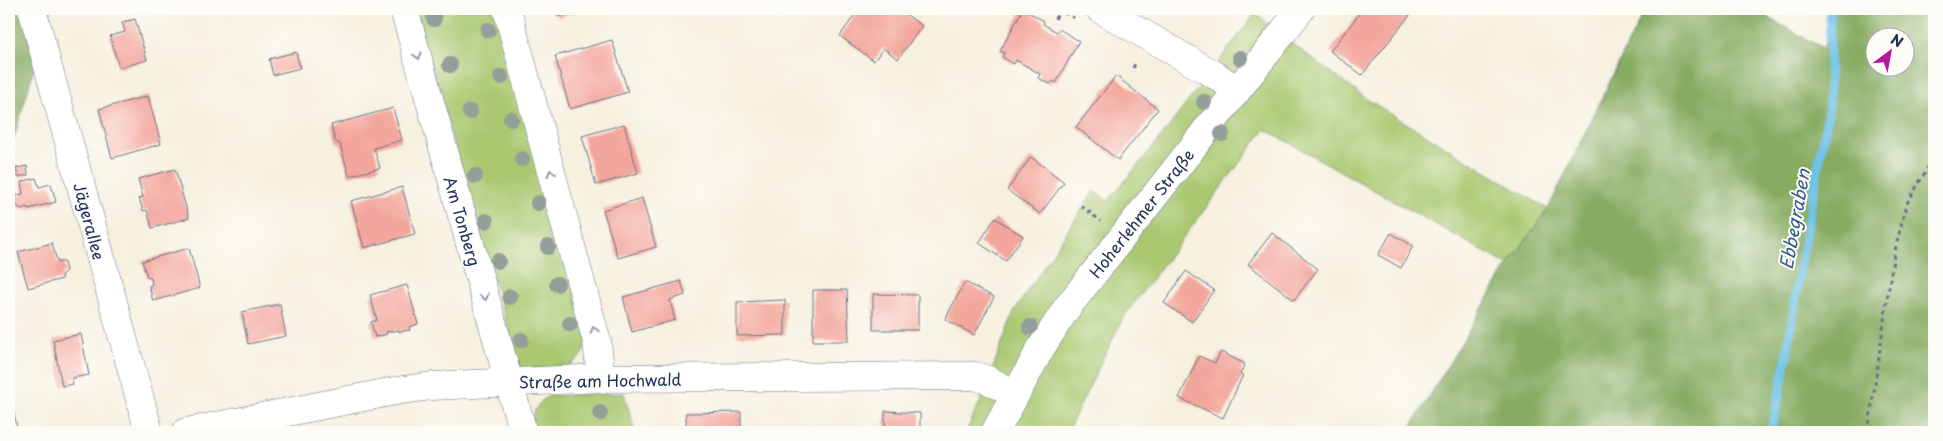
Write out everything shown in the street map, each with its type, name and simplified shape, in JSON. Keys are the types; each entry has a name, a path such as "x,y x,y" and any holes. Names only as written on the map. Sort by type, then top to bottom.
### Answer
{"street":[{"name":"Jägerallee","path":"32,9 149,432"},
{"name":"Am Tonberg","path":"404,9 522,432"},
{"path":"506,9 597,342 601,378"},
{"path":"1100,9 1216,75 1237,90"},
{"name":"Hoherlehmer Straße","path":"999,431 1015,394 1054,326 1066,309 1300,9"},
{"name":"Straße am Hochwald","path":"186,432 395,391 432,386 509,381 601,378 975,376 988,380 1015,394"}],"path":[{"path":"1055,19 1060,9"},
{"path":"1868,432 1895,250 1906,205 1934,157"},
{"path":"1081,206 1101,221"}],"green space":[{"path":"9,9 51,9 9,156"},
{"path":"414,9 500,9 588,343 580,357 569,366 530,370 519,366"},
{"path":"1645,9 1753,9 1823,48 1837,9 1934,9 1934,432 1408,432 1508,265 1548,209"},
{"path":"1255,14 1368,100 1548,209 1508,265 1265,129 1123,318 1067,432 966,432 980,402 1015,310 1094,191 1108,201 1158,141"},
{"path":"624,393 635,432 534,432 533,416 535,411 540,403 549,396"}],"building":[{"path":"556,9 585,9 558,17"},
{"path":"859,9 899,9 922,26 898,59 883,48 874,61 840,36"},
{"path":"1023,9 1044,21 1043,24 1057,32 1059,29 1079,41 1056,83 1053,81 1050,84 1038,78 1040,74 1016,60 1014,64 1002,57 1004,53 1000,51"},
{"path":"1363,9 1402,9 1410,15 1362,75 1330,51"},
{"path":"135,19 147,60 119,68 110,36 125,32 122,22"},
{"path":"612,40 628,92 570,109 555,56"},
{"path":"296,52 300,68 273,75 269,59"},
{"path":"1116,76 1158,109 1118,160 1076,127"},
{"path":"148,96 161,144 112,158 99,109"},
{"path":"393,108 402,140 374,148 380,168 349,176 340,144 335,141 331,125"},
{"path":"624,124 638,173 596,185 582,136"},
{"path":"1031,157 1064,182 1040,214 1007,190"},
{"path":"27,166 28,175 18,177 16,168"},
{"path":"175,169 189,218 152,228 147,210 143,211 139,198 143,197 138,179"},
{"path":"36,178 39,187 51,184 56,202 21,209 16,205 15,201 17,195 23,194 21,182"},
{"path":"402,187 415,234 364,248 351,201"},
{"path":"642,198 656,247 618,258 603,210"},
{"path":"995,218 1023,236 1006,261 979,243"},
{"path":"1272,233 1318,269 1294,300 1248,264"},
{"path":"1391,233 1413,246 1401,268 1378,255"},
{"path":"52,243 57,262 64,262 66,271 61,275 62,279 28,288 18,252"},
{"path":"189,248 200,288 153,301 149,286 152,284 151,278 147,277 142,261"},
{"path":"1186,271 1214,290 1192,322 1164,303"},
{"path":"681,281 685,295 670,300 675,320 632,332 623,297"},
{"path":"965,282 994,297 974,335 945,319"},
{"path":"407,285 418,324 409,327 410,330 386,332 387,334 375,337 371,322 377,320 370,295"},
{"path":"813,290 847,290 849,341 813,341"},
{"path":"873,294 918,295 918,330 873,330"},
{"path":"785,300 785,335 737,336 737,302"},
{"path":"280,304 286,336 248,344 242,312"},
{"path":"81,334 89,375 72,378 73,384 62,386 53,340"},
{"path":"1221,352 1245,364 1240,374 1243,375 1223,418 1179,398 1199,356 1215,363"},
{"path":"9,390 17,427 9,429"},
{"path":"885,411 920,413 920,432 885,432"},
{"path":"741,412 741,432 686,432 686,413"}],"waterway":[{"name":"Ebbegraben","path":"1771,432 1785,368 1802,257 1829,107 1830,9"}]}
